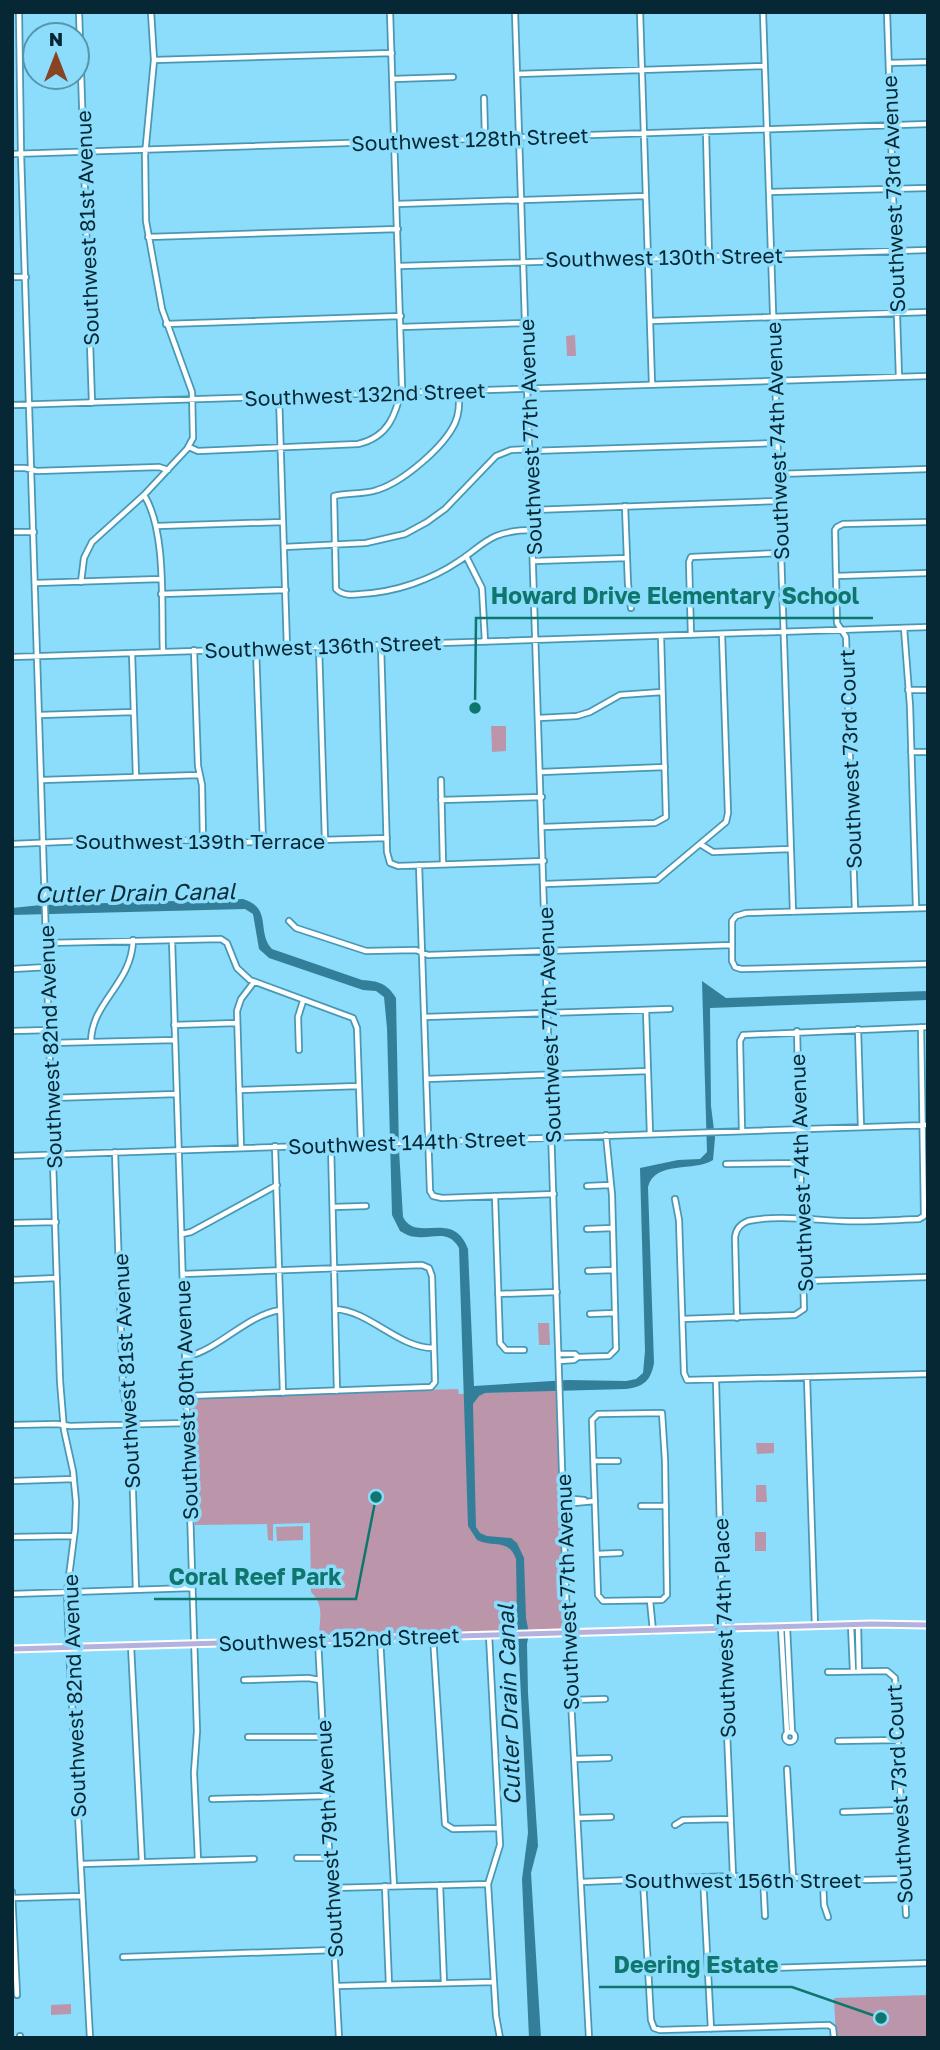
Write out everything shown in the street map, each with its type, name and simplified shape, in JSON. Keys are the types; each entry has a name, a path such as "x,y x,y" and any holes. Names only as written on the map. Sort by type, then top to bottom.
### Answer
{"main road":[{"name":"Southwest 152nd Street","path":"12,1649 928,1623"}],"street":[{"name":"Southwest 82nd Avenue","path":"19,12 21,154 57,1278 63,1425 76,1502 67,1592 90,2038"},
{"name":"Southwest 81st Avenue","path":"79,12 92,403"},
{"path":"81,582 83,562 92,542 168,470 189,447 194,434 192,392 166,324 156,287 148,237 145,150 154,60 151,12"},
{"path":"189,447 198,451 358,444 371,439 385,428 397,412 401,392 401,316 390,12"},
{"name":"Southwest 77th Avenue","path":"516,12 567,1634 589,2038"},
{"path":"640,12 652,384"},
{"name":"Southwest 74th Avenue","path":"763,12 793,912"},
{"name":"Southwest 73rd Avenue","path":"887,12 899,377"},
{"path":"12,33 19,33"},
{"path":"154,60 392,52"},
{"path":"889,63 928,62"},
{"path":"517,74 765,66"},
{"path":"393,79 453,77"},
{"path":"484,98 485,138"},
{"name":"Southwest 128th Street","path":"12,154 928,124"},
{"path":"706,131 709,257"},
{"path":"769,192 928,188"},
{"path":"397,204 646,196"},
{"path":"148,237 398,229"},
{"name":"Southwest 130th Street","path":"400,266 928,250"},
{"path":"12,277 26,277"},
{"path":"650,321 928,312"},
{"path":"166,324 401,316"},
{"path":"401,327 526,323"},
{"name":"Southwest 132nd Street","path":"12,405 928,376"},
{"path":"459,390 458,411 453,427 411,472 376,491 334,496 336,586 339,592 352,595 392,590 434,575 484,542 502,534 534,530"},
{"path":"279,396 287,648"},
{"path":"284,547 373,543 412,531 446,509 496,456 510,450 777,443"},
{"path":"12,468 32,470 159,467 168,470"},
{"path":"778,474 928,469"},
{"path":"144,495 157,526 163,652"},
{"path":"533,510 779,501"},
{"path":"625,506 631,608"},
{"path":"157,526 283,522"},
{"name":"Southwest 73rd Court","path":"855,910 846,637 837,623 835,533 837,527 843,524 928,522"},
{"path":"12,532 34,532"},
{"path":"691,635 691,557 781,553"},
{"path":"466,556 482,588 485,642"},
{"path":"534,561 627,558"},
{"path":"836,576 928,573"},
{"path":"36,583 160,579"},
{"path":"161,594 286,590"},
{"name":"Southwest 136th Street","path":"12,657 928,627"},
{"path":"904,628 916,908"},
{"path":"545,884 655,880 663,876 727,819 722,634"},
{"path":"543,827 651,823 665,819 661,636"},
{"path":"381,645 387,855 392,864 544,861"},
{"path":"319,647 325,840"},
{"path":"257,649 263,842"},
{"path":"194,650 203,841"},
{"path":"132,653 136,777"},
{"path":"908,690 928,690"},
{"path":"539,718 578,716 620,695 662,692"},
{"path":"40,715 134,712"},
{"path":"911,752 928,752"},
{"path":"541,772 665,768"},
{"path":"42,780 198,775"},
{"path":"440,780 443,864"},
{"path":"441,800 542,797"},
{"name":"Southwest 139th Terrace","path":"12,844 107,840 203,841 220,844 387,838"},
{"path":"700,844 713,852 791,849"},
{"path":"419,865 431,1192 442,1198 554,1194"},
{"path":"928,908 746,913 732,921 732,959 735,967 744,969 928,964"},
{"path":"289,921 296,928 366,951 416,950 428,954 732,945"},
{"path":"47,943 216,938 225,940 237,968 254,982 355,1019 361,1144"},
{"path":"91,1042 94,1021 130,965 132,940"},
{"name":"Southwest 80th Avenue","path":"172,940 197,1741 194,1773 198,1860"},
{"path":"12,969 48,967"},
{"path":"241,1148 236,1024 239,1003 254,982"},
{"path":"299,1050 298,1017 303,1000"},
{"path":"424,1017 670,1009"},
{"path":"646,1010 650,1134"},
{"path":"174,1026 236,1024"},
{"path":"682,1319 737,1318 735,1237 737,1228 749,1221 919,1219 924,1216 925,1125 921,1027"},
{"path":"742,1131 741,1037 751,1032 928,1027"},
{"path":"858,1029 861,1127"},
{"path":"12,1031 50,1030"},
{"name":"Southwest 74th Avenue","path":"737,1318 800,1314 805,1306 797,1031"},
{"path":"50,1043 175,1040"},
{"path":"426,1079 648,1071"},
{"path":"239,1090 359,1086"},
{"path":"51,1098 177,1094"},
{"name":"Southwest 144th Street","path":"12,1156 925,1125"},
{"path":"559,1361 574,1360 578,1357 610,1356 617,1348 612,1270 613,1228 606,1135"},
{"path":"331,1145 337,1391"},
{"path":"275,1146 283,1393"},
{"name":"Southwest 81st Avenue","path":"115,1152 123,1389 130,1425 136,1590"},
{"path":"726,1164 801,1163"},
{"path":"181,1234 195,1230 276,1185"},
{"path":"587,1186 610,1185"},
{"path":"495,1196 500,1341 504,1349 524,1350"},
{"path":"675,1199 679,1220 684,1373 687,1380 928,1374"},
{"path":"333,1207 366,1206"},
{"path":"12,1223 56,1222"},
{"path":"587,1229 613,1228"},
{"path":"183,1274 422,1265 428,1267 432,1276 435,1382 429,1388 186,1396"},
{"path":"587,1271 612,1270"},
{"path":"12,1280 57,1278"},
{"path":"804,1281 928,1278"},
{"path":"498,1294 557,1292"},
{"path":"334,1309 351,1312 419,1347 433,1349"},
{"path":"186,1357 204,1351 266,1314 280,1310"},
{"path":"590,1314 615,1313"},
{"path":"559,1354 575,1354 578,1357"},
{"path":"807,1378 815,1627"},
{"name":"Southwest 74th Place","path":"716,1381 733,1876"},
{"path":"598,1413 662,1413 666,1506 666,1598 650,1601 601,1600 598,1595 592,1422 598,1413"},
{"path":"12,1425 186,1423"},
{"path":"594,1461 618,1461"},
{"path":"12,1481 74,1479"},
{"path":"563,1501 595,1501"},
{"path":"641,1506 666,1506"},
{"path":"12,1537 74,1536"},
{"path":"597,1554 620,1553"},
{"path":"12,1594 191,1588"},
{"path":"650,1601 651,1631"},
{"name":"Southwest 73rd Court","path":"855,1625 856,1671 891,1673 895,1681 906,1915"},
{"path":"784,1627 789,1732"},
{"path":"489,1635 499,1850 488,1884 496,2016 500,2038"},
{"path":"433,1636 444,1817 448,1827 453,1829 499,1828"},
{"path":"380,1638 394,1886"},
{"name":"Southwest 79th Avenue","path":"318,1640 340,2038"},
{"path":"131,1646 142,1862"},
{"path":"828,1672 856,1671"},
{"path":"244,1680 320,1677"},
{"path":"572,1700 605,1699"},
{"path":"248,1737 323,1735"},
{"path":"838,1741 897,1740"},
{"path":"575,1759 609,1758"},
{"path":"787,1769 793,1877"},
{"path":"212,1799 327,1796"},
{"path":"843,1812 901,1810"},
{"path":"578,1818 611,1817"},
{"path":"675,1825 683,1820 730,1819"},
{"path":"297,1858 330,1858"},
{"path":"81,1864 254,1859"},
{"name":"Southwest 156th Street","path":"581,1882 733,1876 793,1877 823,1881 905,1879"},
{"path":"763,1876 765,1916"},
{"path":"704,1877 711,2029"},
{"path":"643,1880 651,2020 654,2028 827,2025 833,2027 834,2038"},
{"path":"823,1881 824,1905 828,1917"},
{"path":"331,1888 488,1884"},
{"path":"440,1885 444,1983"},
{"path":"385,1886 389,1985"},
{"path":"12,1892 17,1996"},
{"path":"12,1898 82,1896"},
{"path":"123,1957 335,1951"},
{"path":"708,1970 928,1963"},
{"path":"337,1986 494,1982"}],"shaded area":[{"path":"575,335 576,356 567,356 566,336"},
{"path":"491,726 506,726 506,751 492,752"},
{"path":"538,1323 549,1323 550,1345 539,1345"},
{"path":"458,1389 459,1394 557,1390 563,1621 560,1629 324,1637 319,1634 320,1606 311,1592 310,1523 273,1524 273,1541 268,1540 267,1524 195,1525 189,1404 193,1397"},
{"path":"756,1443 774,1443 774,1453 757,1454"},
{"path":"756,1485 766,1485 767,1502 756,1502"},
{"path":"303,1526 303,1540 277,1541 276,1527"},
{"path":"755,1532 766,1532 766,1551 755,1551"},
{"path":"928,1995 928,2038 836,2038 834,1998"},
{"path":"71,2004 71,2014 51,2015 51,2005"}],"water":[{"path":"243,899 258,908 267,942 272,949 362,980 382,984 396,998 403,1217 417,1228 453,1230 468,1249 474,1386 568,1380 626,1381 636,1379 643,1373 645,1351 640,1168 678,1160 700,1159 707,1152 702,981 726,998 928,991 928,1000 710,1008 711,1106 715,1138 713,1160 659,1173 648,1187 654,1363 649,1378 638,1386 626,1389 485,1393 473,1404 476,1527 480,1533 487,1536 511,1538 517,1543 524,1558 529,1633 528,1693 538,1846 531,1873 541,2038 529,2038 522,1879 528,1833 516,1559 513,1552 505,1546 477,1540 468,1526 459,1248 455,1242 445,1237 415,1237 404,1233 400,1231 392,1215 384,997 376,991 363,990 269,958 259,949 253,914 245,909 12,915 12,908 41,905"}],"place":[{"name":"Howard Drive Elementary School","path":"475,708"},
{"name":"Coral Reef Park","path":"376,1497"},
{"name":"Deering Estate","path":"881,2018"}],"water label":[{"name":"Cutler Drain Canal","path":"135,892"},
{"name":"Cutler Drain Canal","path":"508,1705"}]}
